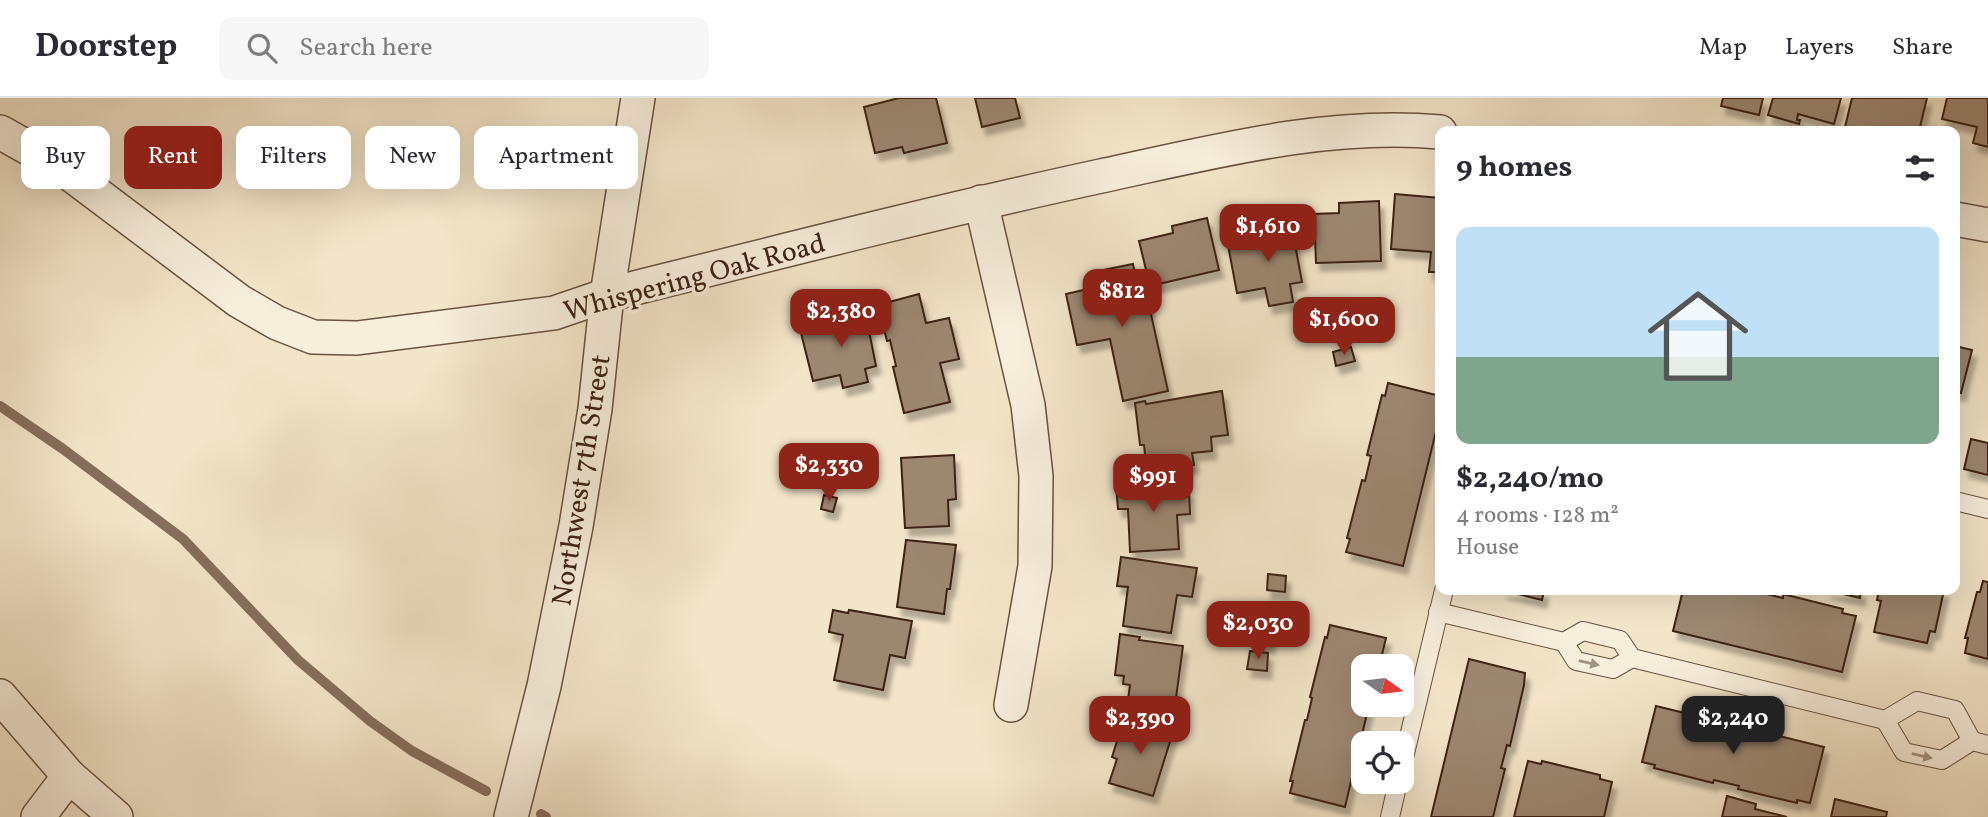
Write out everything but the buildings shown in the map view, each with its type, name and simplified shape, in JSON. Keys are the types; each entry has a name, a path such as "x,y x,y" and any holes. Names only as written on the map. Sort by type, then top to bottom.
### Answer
{"street":[{"name":"Northwest 7th Street","path":"514,803 544,686 576,526 595,409 607,295 638,98"},
{"name":"Whispering Oak Road","path":"0,132 57,164 239,301 277,324 313,337 356,338 554,313 607,295 981,202 1235,147 1316,133 1408,129 1435,132"},
{"path":"981,202 1028,405 1036,476 1035,566 1010,705"},
{"path":"1960,220 1988,225"},
{"path":"0,696 69,776 116,817"},
{"path":"38,817 69,776"}],"lane":[{"path":"1960,502 1988,509"},
{"path":"1410,731 1443,595"},
{"path":"1438,612 1564,642 1576,660 1613,669 1632,658"},
{"path":"1564,642 1583,631 1620,640 1632,658 1885,720 1917,701 1955,710 1980,743 1942,760 1904,752 1885,720"},
{"path":"1390,817 1395,794"}],"waterway":[{"path":"0,406 63,449 183,539 298,660 370,721 412,751 486,791"},
{"path":"541,814 546,817"}]}
